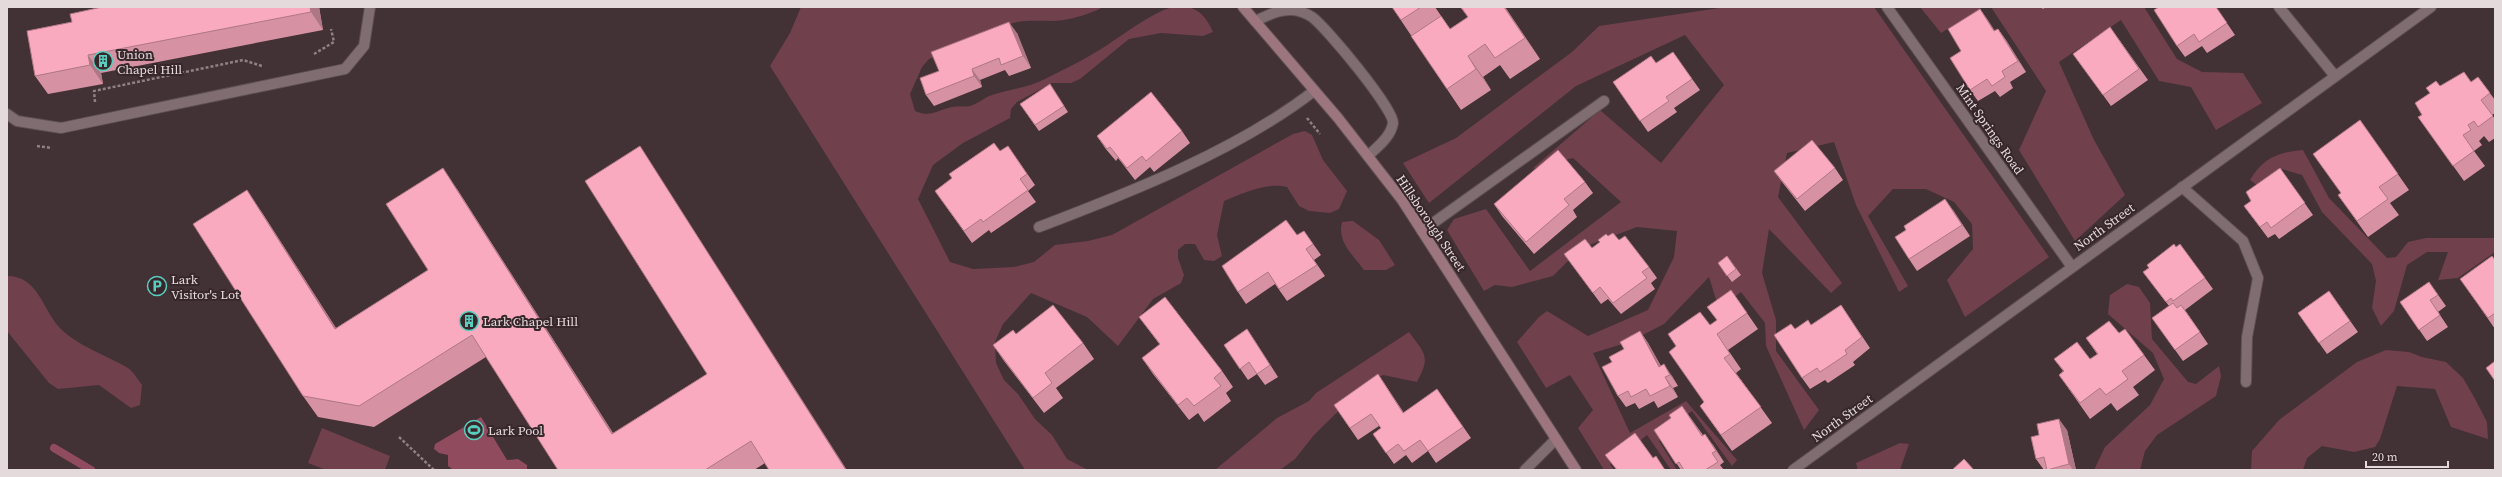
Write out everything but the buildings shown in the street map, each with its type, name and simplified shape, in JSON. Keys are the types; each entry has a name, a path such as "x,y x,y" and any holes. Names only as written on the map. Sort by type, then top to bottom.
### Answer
{"street":[{"path":"7,114 17,121 61,128 345,69 364,46 370,7"},
{"name":"Hillsborough Street","path":"1243,7 1368,156 1402,200 1576,470"},
{"name":"Mint Springs Road","path":"1887,7 2072,267"},
{"path":"2279,7 2335,76"},
{"name":"North Street","path":"1793,470 2431,7"},
{"path":"1255,21 1278,12 1293,10 1312,17 1334,40 1386,105 1393,122 1389,134 1368,156"},
{"path":"1040,227 1098,205 1224,148 1296,105 1314,91"},
{"path":"1422,231 1604,101"},
{"path":"2182,187 2244,241 2258,278 2247,337 2246,382"},
{"path":"1524,470 1556,439"}],"path":[{"path":"1304,115 1320,134"},
{"path":"399,437 434,470"}],"shaded area":[{"path":"1181,6 1188,7 1203,15 1210,26 1213,32 1203,36 1161,33 1129,39 1080,79 1071,83 1052,83 1017,102 1011,109 1010,118 963,143 933,165 918,199 950,262 973,269 1014,267 1034,262 1055,245 1088,241 1112,235 1293,134 1305,131 1312,135 1323,160 1347,191 1339,209 1330,213 1309,211 1299,206 1287,187 1279,186 1255,189 1224,201 1217,235 1222,256 1214,261 1204,260 1195,244 1185,244 1178,250 1178,258 1184,275 1181,283 1153,299 1118,346 1087,317 1031,293 1003,324 995,342 996,363 1004,380 1018,394 1035,419 1052,435 1067,459 1088,470 1025,470 770,66 790,33 801,7 1103,7 1084,15 1063,20 1013,23 929,59 922,67 910,94 915,111 925,114 934,113 952,107 970,106 989,96 1040,81 1089,56 1143,21 1167,9"},
{"path":"1726,7 1874,7 2049,257 1965,317 1947,280 1973,249 1972,224 1954,202 1926,189 1893,189 1868,216 1908,286 1899,292 1856,205 1834,142 1787,153 1778,197 1842,283 1831,293 1769,229 1762,273 1776,320 1776,351 1819,410 1804,430 1766,346 1765,323 1741,292 1719,309 1709,277 1664,324 1629,342 1593,353 1630,433 1686,401 1737,460 1732,466 1692,411 1675,422 1659,441 1677,470 1671,470 1647,435 1610,464 1614,470 1604,470 1578,428 1593,410 1570,375 1546,388 1517,342 1539,317 1547,311 1588,336 1648,310 1674,257 1677,231 1637,227 1581,248 1553,276 1512,287 1495,285 1484,291 1447,230 1454,219 1486,209 1530,271 1621,202 1573,158 1532,169 1600,110 1661,163 1724,85 1685,35 1576,86 1429,203 1403,163 1456,138 1572,52 1599,26"},
{"path":"1920,7 1983,7 1941,33"},
{"path":"1991,7 2144,7 2177,59 2202,72 2243,73 2262,103 2216,130 2191,87 2159,81 2121,20 2059,62 2094,140 2125,195 2075,241 2019,150 2046,91"},
{"path":"2303,150 2329,198 2387,258 2396,257 2408,242 2426,238 2495,238 2495,252 2458,278 2438,280 2448,252 2427,252 2407,265 2394,311 2381,326 2372,308 2376,281 2372,264 2322,212 2302,175 2282,169 2258,186 2250,180 2260,166 2266,161 2286,152"},
{"path":"1353,221 1379,240 1395,265 1386,270 1364,270 1347,248 1342,236 1342,222"},
{"path":"7,276 17,277 26,281 33,287 53,319 66,334 83,345 128,368 142,385 140,405 131,408 99,385 58,389 49,383 7,331"},
{"path":"2127,284 2139,287 2150,303 2152,339 2188,382 2196,384 2219,366 2221,376 2216,396 2157,435 2145,451 2140,470 2094,470 2105,447 2150,405 2164,379 2153,353 2108,314 2110,295"},
{"path":"1409,332 1419,345 1425,361 1417,382 1383,375 1367,383 1314,435 1295,459 1280,470 1215,470 1277,418 1309,401 1316,393"},
{"path":"2386,350 2409,352 2422,357 2446,362 2463,378 2474,397 2487,422 2488,439 2451,427 2435,389 2397,386 2380,439 2375,447 2354,452 2322,446 2307,458 2303,470 2251,470 2252,451 2279,420 2357,362"},
{"name":"Lark Pool","path":"481,417 507,460 518,459 527,465 527,470 452,469 448,466 448,455 439,453 434,449 435,444"},
{"path":"322,428 390,456 385,470 326,470 308,463"},
{"path":"1900,443 1909,444 1900,470 1858,470 1856,463"}],"waterway":[{"path":"54,448 91,470"}],"place":[{"name":"Union Chapel Hill","path":"103,61"},
{"name":"Lark Visitor's Lot","path":"157,286"},
{"name":"Lark Chapel Hill","path":"469,321"},
{"name":"Lark Pool","path":"474,430"}]}
